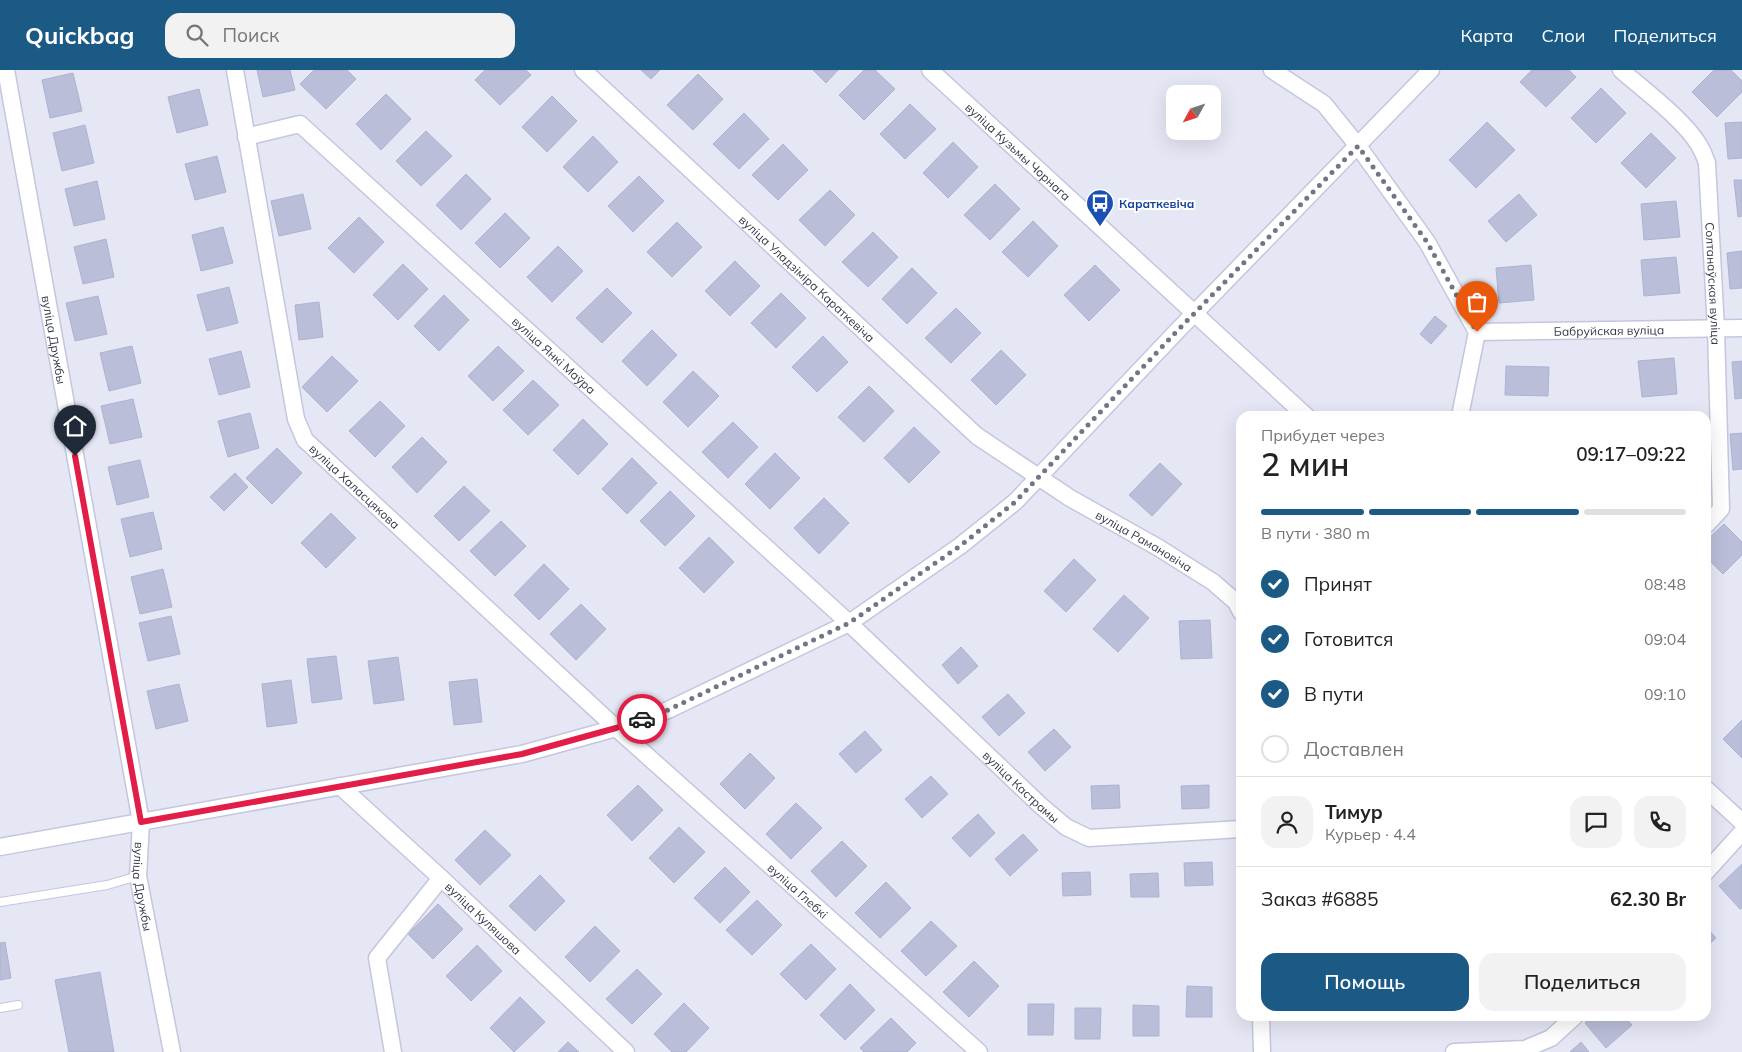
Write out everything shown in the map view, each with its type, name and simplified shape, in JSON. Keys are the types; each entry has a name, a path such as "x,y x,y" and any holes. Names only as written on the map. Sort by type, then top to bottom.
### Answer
{"street":[{"name":"вуліца Дружбы","path":"6,70 141,822 138,876 172,1052"},
{"name":"вуліца Халасцякова","path":"234,70 296,419 305,440 616,728"},
{"name":"вуліца Уладзіміра Караткевіча","path":"583,70 977,436 1038,478"},
{"name":"вуліца Кузьмы Чорнага","path":"930,70 1301,411"},
{"path":"1272,70 1324,104 1358,146 1427,242 1477,332 1461,411"},
{"path":"0,847 522,754 616,728 668,710 849,623 960,546 1015,502 1431,70"},
{"name":"Солтанаўская вуліца","path":"1621,70 1689,132 1699,146 1707,163 1716,329 1721,509 1711,520"},
{"name":"вуліца Янкі Маўра","path":"246,137 300,124 849,623"},
{"name":"Бабруйская вуліца","path":"1477,332 1742,328"},
{"name":"вуліца Рамановіча","path":"1038,478 1159,548 1213,582 1236,602"},
{"name":"вуліца Кастрамы","path":"849,623 1040,805 1066,827 1089,838 1236,829"},
{"name":"вуліца Глебкі","path":"616,728 980,1052"},
{"name":"вуліца Куляшова","path":"340,786 626,1052"},
{"path":"1711,793 1742,822"},
{"path":"1711,866 1742,832"},
{"path":"393,1052 377,958 441,878"},
{"path":"1260,1021 1262,1052"},
{"path":"1454,1052 1524,1049 1551,1038 1570,1021"}],"lane":[{"path":"0,902 107,885 138,876"},
{"path":"0,1008 18,1005"}],"building":[{"path":"257,70 290,70 295,90 263,97"},
{"path":"314,70 347,70 356,79 326,109 300,84"},
{"path":"485,70 526,70 531,75 500,105 475,80"},
{"path":"641,70 660,70 651,79"},
{"path":"813,70 838,70 826,83"},
{"path":"864,70 875,70 895,89 864,120 839,95"},
{"path":"1532,70 1569,70 1576,77 1546,107 1520,82"},
{"path":"1714,70 1731,70 1742,81 1742,92 1717,117 1692,92"},
{"path":"73,73 82,111 50,118 42,80"},
{"path":"698,74 723,99 693,130 667,105"},
{"path":"1601,88 1626,113 1596,143 1571,118"},
{"path":"199,89 208,125 177,133 168,97"},
{"path":"386,94 411,119 381,150 356,124"},
{"path":"552,96 577,121 547,152 522,127"},
{"path":"910,104 936,129 905,159 880,134"},
{"path":"744,113 769,139 739,169 713,144"},
{"path":"1487,122 1515,150 1476,188 1449,160"},
{"path":"1742,122 1742,158 1728,159 1725,123"},
{"path":"85,125 94,163 62,171 53,133"},
{"path":"426,131 452,156 421,186 396,161"},
{"path":"1651,133 1676,158 1646,188 1621,163"},
{"path":"593,136 618,162 588,192 563,167"},
{"path":"953,142 978,167 948,198 923,173"},
{"path":"783,144 808,170 778,200 752,175"},
{"path":"217,156 226,192 195,200 185,164"},
{"path":"466,174 491,199 461,230 436,205"},
{"path":"639,176 664,201 633,232 608,206"},
{"path":"1734,180 1742,180 1742,216 1738,217"},
{"path":"97,181 105,219 74,226 65,189"},
{"path":"995,184 1020,209 990,240 964,215"},
{"path":"830,190 855,215 825,246 799,220"},
{"path":"303,194 311,229 279,236 271,201"},
{"path":"1519,194 1537,215 1506,242 1488,221"},
{"path":"1676,201 1680,237 1644,240 1641,204"},
{"path":"505,213 530,238 500,268 475,243"},
{"path":"359,217 384,242 354,273 328,248"},
{"path":"1033,221 1058,246 1028,277 1002,252"},
{"path":"677,222 702,247 672,277 647,252"},
{"path":"223,227 233,263 201,271 192,235"},
{"path":"873,232 898,257 868,287 842,262"},
{"path":"106,239 114,277 83,284 74,247"},
{"path":"558,246 583,271 552,302 527,277"},
{"path":"1742,251 1742,288 1730,289 1727,253"},
{"path":"1676,257 1680,293 1644,296 1641,260"},
{"path":"735,261 760,286 730,316 705,291"},
{"path":"403,264 428,289 398,320 373,295"},
{"path":"1095,265 1120,290 1089,321 1064,295"},
{"path":"1531,265 1534,300 1499,303 1496,268"},
{"path":"912,268 937,293 907,324 882,299"},
{"path":"229,287 238,323 207,331 197,295"},
{"path":"607,288 632,313 602,343 576,318"},
{"path":"781,293 806,318 776,348 751,323"},
{"path":"444,295 469,320 439,351 414,326"},
{"path":"98,296 107,334 75,341 66,303"},
{"path":"319,302 323,337 299,340 295,305"},
{"path":"956,308 981,333 951,363 925,338"},
{"path":"1435,316 1447,326 1431,344 1420,334"},
{"path":"652,330 677,355 647,386 622,361"},
{"path":"823,336 848,362 817,392 792,367"},
{"path":"132,346 141,383 109,391 100,353"},
{"path":"498,346 524,371 493,401 468,376"},
{"path":"1001,350 1026,375 996,405 971,380"},
{"path":"241,351 250,387 219,395 209,359"},
{"path":"332,356 358,381 327,412 302,387"},
{"path":"1674,358 1677,394 1642,397 1638,361"},
{"path":"1742,361 1742,398 1735,399 1732,362"},
{"path":"1506,366 1549,367 1548,396 1505,395"},
{"path":"693,371 719,396 688,427 663,402"},
{"path":"533,380 559,405 528,435 503,410"},
{"path":"869,386 894,411 864,442 838,417"},
{"path":"133,399 142,437 110,444 101,406"},
{"path":"380,401 405,426 375,457 349,431"},
{"path":"250,413 259,448 228,457 218,421"},
{"path":"583,419 608,444 578,475 553,450"},
{"path":"733,422 758,447 728,478 702,452"},
{"path":"914,427 940,452 909,483 884,458"},
{"path":"1742,433 1742,469 1733,470 1730,434"},
{"path":"422,437 447,462 417,493 392,467"},
{"path":"277,448 302,473 272,504 246,478"},
{"path":"775,453 800,478 770,509 745,484"},
{"path":"632,458 657,483 627,514 602,489"},
{"path":"140,460 149,497 117,505 108,467"},
{"path":"1160,463 1182,484 1152,516 1129,495"},
{"path":"235,473 248,487 224,511 210,497"},
{"path":"464,486 490,511 459,541 434,516"},
{"path":"670,491 695,516 665,546 640,521"},
{"path":"824,498 849,523 819,554 794,528"},
{"path":"153,512 162,549 130,557 121,519"},
{"path":"331,513 356,538 326,568 301,543"},
{"path":"501,521 526,546 495,576 470,551"},
{"path":"1724,524 1742,542 1742,555 1723,574 1711,562 1711,536"},
{"path":"709,537 734,562 704,593 679,568"},
{"path":"1074,559 1096,580 1066,612 1044,591"},
{"path":"544,564 569,589 539,620 514,595"},
{"path":"163,569 172,607 140,614 131,577"},
{"path":"1124,595 1149,618 1118,652 1093,629"},
{"path":"581,604 606,629 576,660 550,634"},
{"path":"171,616 180,654 148,661 139,623"},
{"path":"1210,620 1212,658 1181,659 1179,621"},
{"path":"961,647 978,666 958,684 942,665"},
{"path":"336,656 342,699 312,703 307,659"},
{"path":"398,657 404,700 374,704 368,661"},
{"path":"477,679 482,722 454,725 449,682"},
{"path":"291,680 297,723 267,727 262,684"},
{"path":"179,684 188,721 156,729 147,691"},
{"path":"1008,694 1025,713 999,736 982,717"},
{"path":"1742,720 1742,758 1723,739"},
{"path":"1054,729 1071,747 1045,771 1028,752"},
{"path":"865,731 882,750 856,773 839,754"},
{"path":"750,753 775,778 745,809 720,784"},
{"path":"931,776 948,794 922,818 905,799"},
{"path":"638,785 663,810 632,841 607,815"},
{"path":"1119,785 1120,808 1092,809 1091,786"},
{"path":"1209,785 1209,808 1182,809 1181,786"},
{"path":"796,803 822,828 791,859 766,834"},
{"path":"978,814 995,833 970,857 952,838"},
{"path":"679,827 705,852 674,883 649,858"},
{"path":"485,830 511,855 480,885 455,860"},
{"path":"1023,834 1038,850 1010,876 995,859"},
{"path":"842,841 867,866 836,897 811,871"},
{"path":"1212,862 1213,885 1185,886 1184,863"},
{"path":"1742,864 1742,908 1740,909 1719,886"},
{"path":"725,867 750,892 720,923 694,898"},
{"path":"1090,872 1091,895 1063,896 1062,873"},
{"path":"1158,873 1159,897 1131,897 1130,874"},
{"path":"540,875 565,901 535,931 509,906"},
{"path":"886,882 911,908 880,938 855,913"},
{"path":"757,900 782,925 752,955 726,930"},
{"path":"438,904 463,929 433,959 408,934"},
{"path":"931,921 957,946 926,976 901,951"},
{"path":"595,926 620,951 590,982 565,957"},
{"path":"1711,932 1716,938 1711,942"},
{"path":"5,942 11,978 0,980 0,943"},
{"path":"811,944 836,969 806,1000 780,974"},
{"path":"477,945 502,971 471,1001 446,976"},
{"path":"974,961 999,986 969,1017 943,992"},
{"path":"637,969 662,994 632,1024 606,999"},
{"path":"100,972 114,1052 69,1052 55,980"},
{"path":"850,984 875,1010 845,1040 820,1015"},
{"path":"1187,986 1212,987 1212,1017 1186,1017"},
{"path":"520,997 545,1022 514,1052 490,1028"},
{"path":"684,1003 709,1028 686,1052 672,1052 654,1034"},
{"path":"1028,1004 1054,1004 1053,1035 1028,1035"},
{"path":"1133,1005 1159,1006 1159,1036 1133,1036"},
{"path":"1075,1008 1101,1008 1100,1039 1075,1039"},
{"path":"891,1018 916,1043 907,1052 864,1052 860,1048"},
{"path":"1587,1021 1628,1021 1632,1025 1606,1048 1585,1023"},
{"path":"568,1042 579,1052 558,1052"},
{"path":"1581,1042 1589,1052 1570,1052"}],"way so far":[{"path":"642,719 668,710 849,623 960,546 1015,502 1179,329 1358,146 1427,242 1477,332"}],"place":[{"name":"Караткевіча","path":"1100,227"}],"route":[{"path":"75,456 141,822 522,754 642,719"}]}
